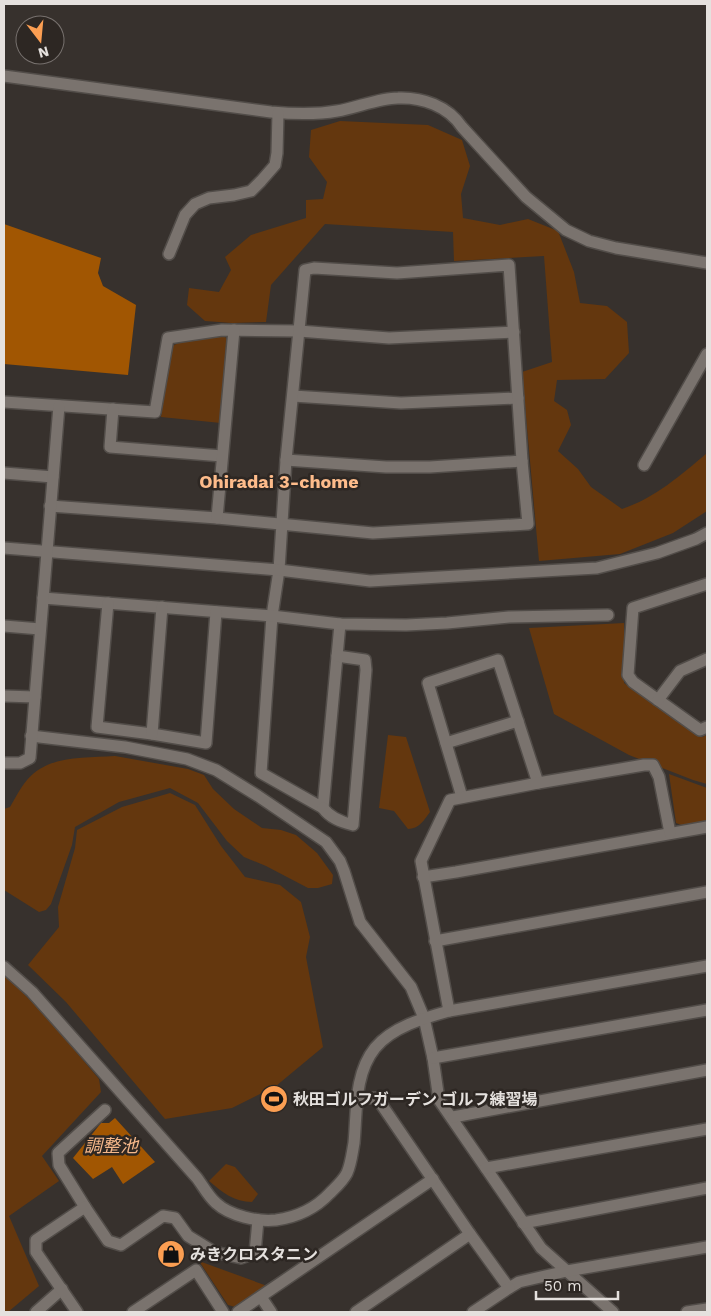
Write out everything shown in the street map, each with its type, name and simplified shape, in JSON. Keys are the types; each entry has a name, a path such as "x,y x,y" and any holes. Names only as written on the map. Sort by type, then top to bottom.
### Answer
{"street":[{"path":"4,76 278,113 302,114 337,111 397,98 424,101 441,107 455,117 526,197 566,230 589,241 616,248 707,263"},
{"path":"169,254 185,215 195,204 209,198 251,191 275,165 278,113"},
{"path":"50,506 217,518 282,524 373,533 528,524 509,265 397,273 314,268 305,270 286,460 282,524 279,570 272,616 261,772 323,808 328,814 343,822 354,825 366,670 365,660 337,656"},
{"path":"4,402 155,412 168,338 222,330 299,331 389,338 514,332"},
{"path":"217,518 234,330"},
{"path":"644,465 707,354"},
{"path":"293,396 401,403 518,398"},
{"path":"4,763 20,763 30,758 59,406"},
{"path":"113,409 110,447 222,456"},
{"path":"286,460 386,467 430,467 522,461"},
{"path":"4,474 53,477"},
{"path":"4,548 279,570 370,581 597,568 657,553 707,533"},
{"path":"707,584 633,608 628,675 633,682 700,730 707,727"},
{"path":"43,598 272,616 340,624 406,625 509,617 608,615"},
{"path":"108,603 96,727 206,743 216,612"},
{"path":"152,734 162,607"},
{"path":"323,808 340,624"},
{"path":"4,626 40,629"},
{"path":"658,700 680,671 707,659"},
{"path":"462,797 428,683 498,660 538,783"},
{"path":"4,696 35,698"},
{"path":"446,743 518,721"},
{"path":"32,736 125,747 187,758 216,770 326,842 340,862 348,878 360,922 411,987 424,1018 440,1100 541,1248 612,1312"},
{"path":"449,1011 421,861 450,800 538,783 653,765 659,778 670,833"},
{"path":"423,877 707,827"},
{"path":"435,941 707,892"},
{"path":"4,967 32,992 197,1178 216,1203 236,1214 258,1220 293,1217 313,1208 346,1175 351,1163 360,1077 375,1048 401,1028 424,1018 449,1011 707,966"},
{"path":"433,1058 707,1010"},
{"path":"453,1117 707,1070"},
{"path":"358,1098 378,1098 509,1288"},
{"path":"105,1110 58,1153 58,1165 108,1241 121,1244 163,1216 175,1218 188,1236 214,1252 242,1258 255,1252 258,1220"},
{"path":"486,1168 707,1129"},
{"path":"238,1312 433,1180"},
{"path":"523,1223 707,1188"},
{"path":"77,1312 36,1252 36,1240 85,1208"},
{"path":"356,1312 470,1234"},
{"path":"473,1312 519,1282 567,1271 707,1247"},
{"path":"133,1312 196,1270 223,1312"},
{"path":"36,1312 62,1289"},
{"path":"261,1297 271,1312"},
{"path":"687,1312 707,1309"}],"shaded area":[{"path":"340,121 428,125 462,140 470,166 461,194 463,218 500,225 528,219 558,231 574,272 580,303 607,306 627,322 629,353 605,379 557,380 554,401 567,410 571,425 558,451 578,469 591,487 622,509 657,492 707,453 707,511 673,533 620,554 539,561 522,372 552,362 544,256 454,261 453,232 325,224 271,285 266,322 232,323 205,321 187,305 189,288 219,292 231,270 225,257 251,235 306,218 306,200 323,199 327,182 309,157 311,130"},
{"path":"223,335 229,341 221,423 161,417 170,347 189,340"},
{"path":"624,623 624,683 702,737 707,735 707,784 629,755 554,714 529,628"},
{"path":"388,735 406,737 430,812 421,824 412,829 408,829 394,811 379,808"},
{"path":"115,756 188,769 204,775 213,789 234,809 262,828 281,830 296,835 317,853 333,875 332,884 318,888 308,888 244,857 227,841 198,803 170,788 119,802 75,827 72,845 51,904 46,910 39,912 4,890 4,809 10,807 27,780 45,766 67,759"},
{"path":"669,774 707,788 707,822 684,826 676,823"},
{"path":"170,793 195,805 221,846 245,877 280,885 301,902 310,937 306,957 323,1047 276,1086 232,1108 165,1119 66,1002 28,965 59,927 58,907 75,848 77,830 122,807"},
{"path":"4,974 44,1014 99,1079 101,1092 42,1156 59,1181 9,1216 39,1286 8,1312 4,1312"},
{"path":"226,1164 235,1167 258,1194 252,1202 234,1198 209,1181"},
{"path":"199,1261 270,1287 239,1308 228,1305"}],"water":[{"path":"4,224 101,258 98,273 103,286 136,305 128,375 4,364"},
{"name":"調整池","path":"115,1118 155,1162 123,1184 112,1167 93,1179 73,1158 101,1123 109,1123"}],"place":[{"name":"秋田ゴルフガーデン ゴルフ練習場","path":"274,1099"},
{"name":"みきクロスタニン","path":"171,1254"}],"district":[{"name":"Ohiradai 3-chome","path":"279,481"}]}
